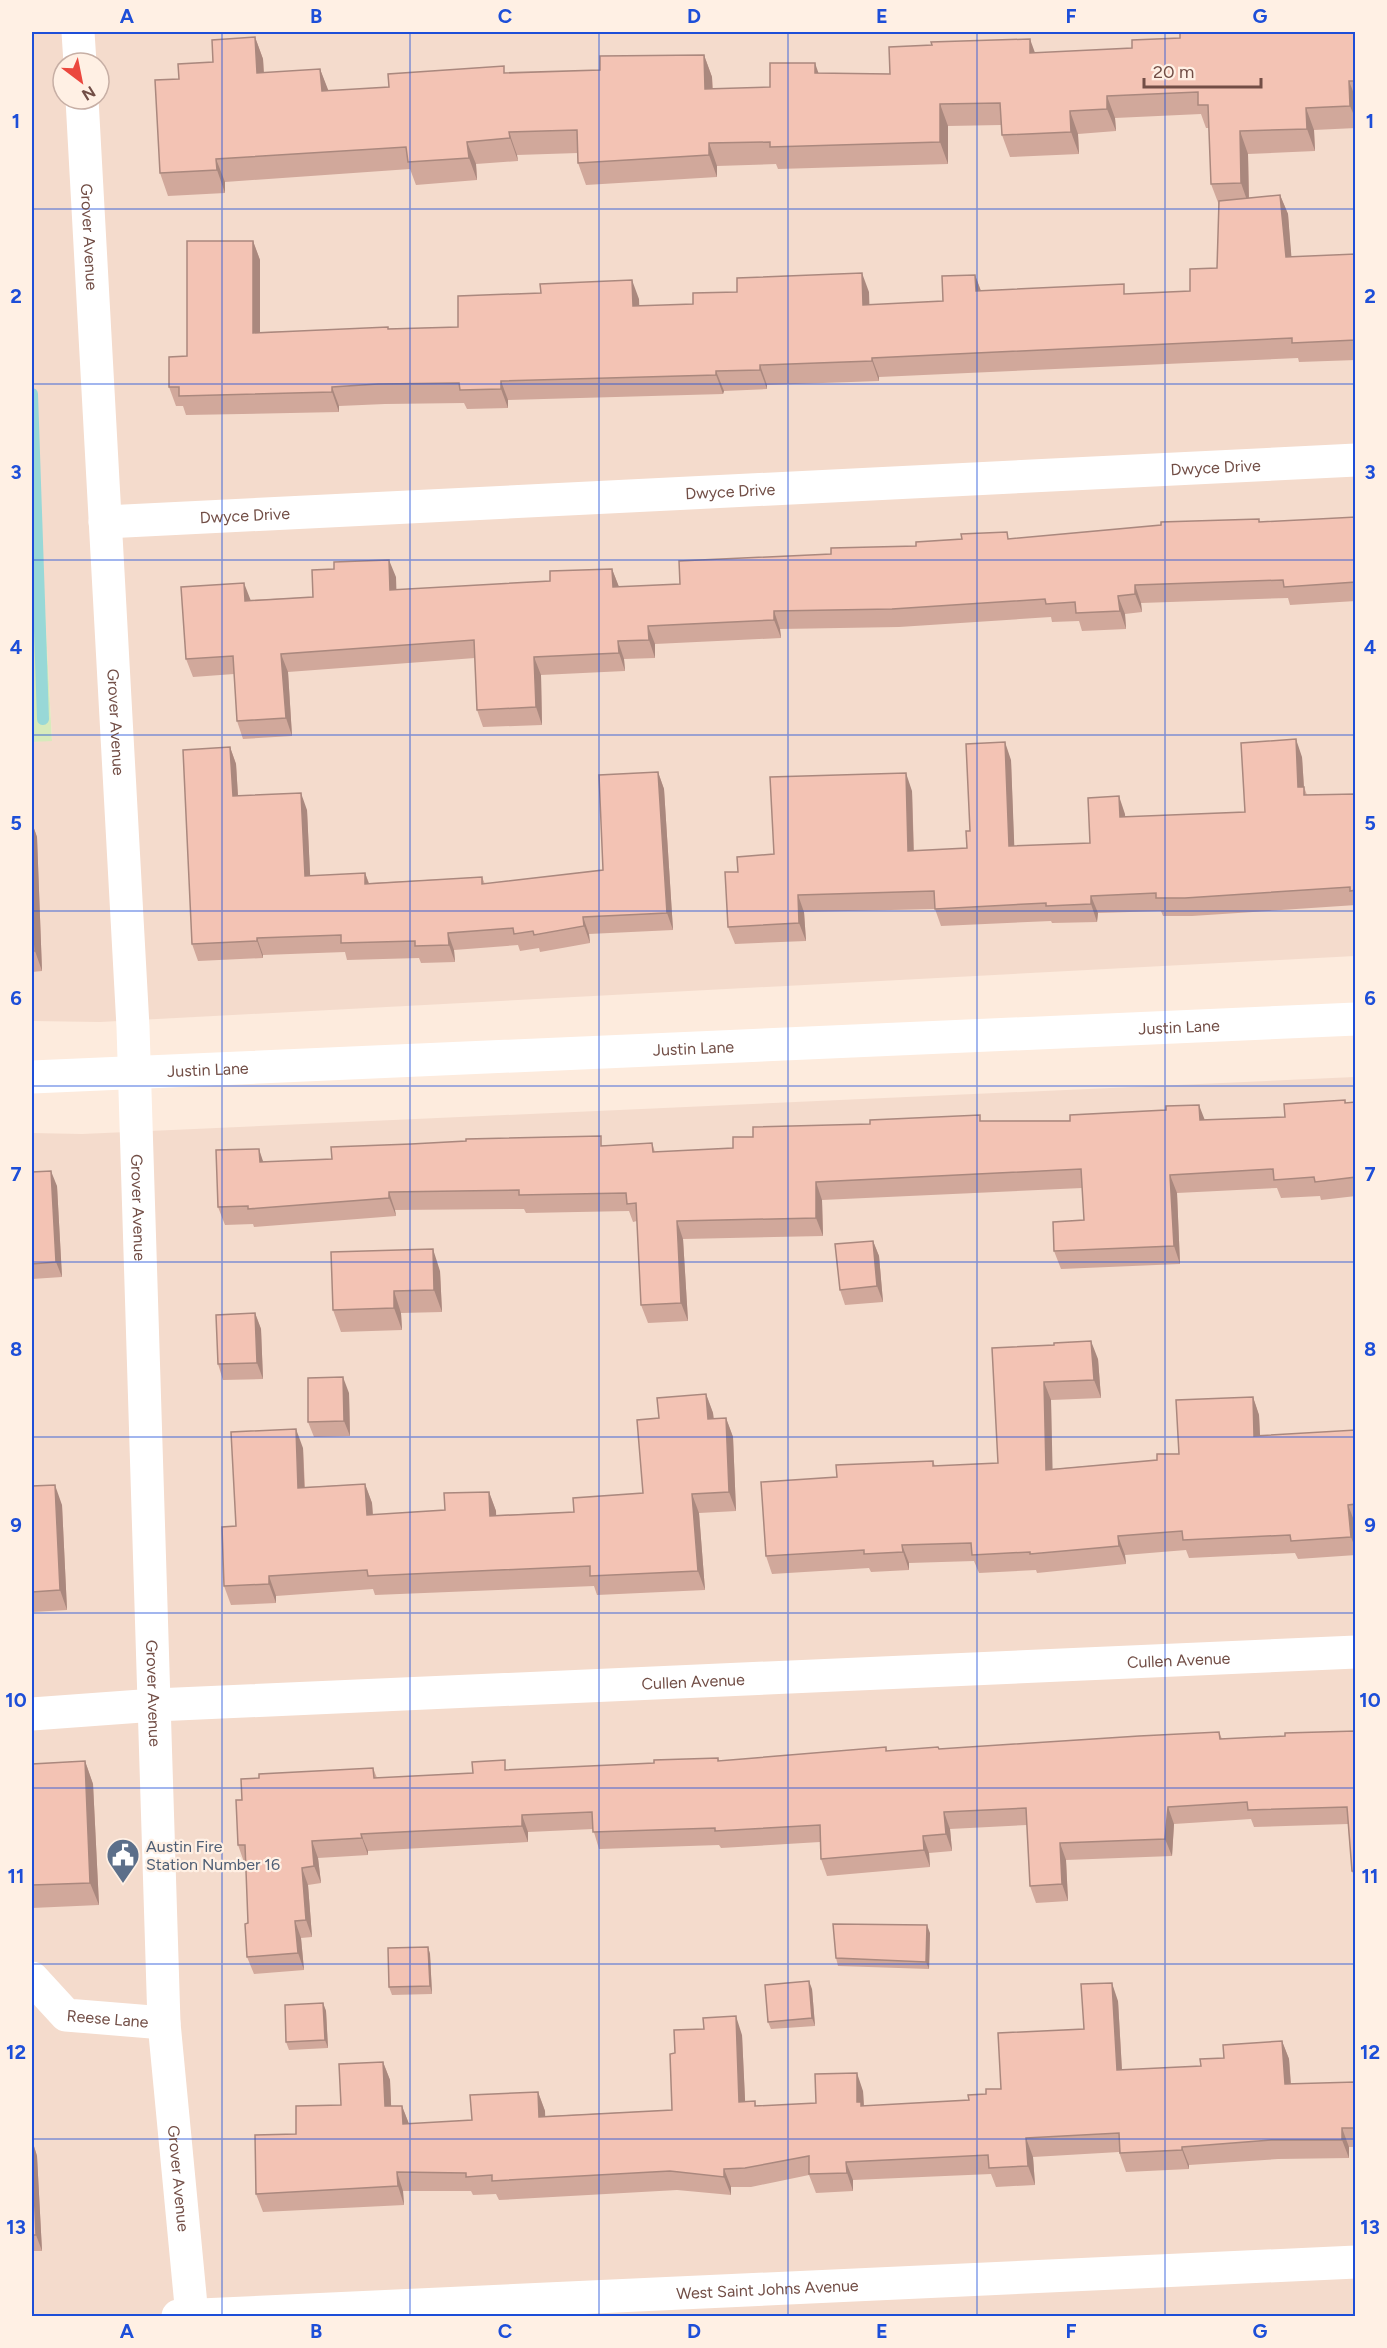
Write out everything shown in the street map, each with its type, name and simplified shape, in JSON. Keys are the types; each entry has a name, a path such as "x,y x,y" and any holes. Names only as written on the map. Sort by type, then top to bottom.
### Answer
{"street":[{"path":"78,32 79,51"},
{"name":"Grover Avenue","path":"82,111 134,1074 164,2023 192,2316"},
{"name":"Dwyce Drive","path":"105,522 1356,460"},
{"name":"Justin Lane","path":"32,1077 1356,1019"},
{"name":"Cullen Avenue","path":"32,1714 155,1705 1356,1652"},
{"name":"Reese Lane","path":"32,1978 66,2015 164,2023"},
{"name":"West Saint Johns Avenue","path":"178,2316 1356,2262"}],"shaded area":[{"path":"32,32 1355,32 1355,956 100,1022 32,1021 32,742 52,740 32,371"},
{"path":"1355,1077 1355,2316 32,2316 32,1133 82,1134"}],"green space":[{"path":"32,371 52,741 32,742"}],"building":[{"path":"1180,32 1356,32 1356,81 1349,81 1350,106 1306,108 1307,129 1240,131 1241,183 1211,184 1208,105 1198,105 1198,92 1107,96 1107,109 1070,111 1071,132 1002,135 1000,103 940,104 940,142 770,147 770,142 709,143 709,155 578,163 577,130 509,132 510,138 467,142 469,158 408,162 406,147 216,159 217,170 160,173 155,80 179,79 178,64 213,62 212,40 255,37 257,73 320,69 322,91 389,87 388,74 504,66 504,73 600,70 600,56 704,55 705,89 770,87 770,63 815,63 815,73 890,74 889,47 932,45 931,42 1030,39 1030,53 1132,48 1132,40 1180,38"},
{"path":"1280,195 1286,257 1356,254 1356,340 1292,343 1292,338 872,358 872,361 760,365 760,370 716,371 716,375 501,381 501,389 460,390 459,383 378,384 332,387 332,392 179,396 179,387 169,387 169,357 187,356 187,241 253,241 253,333 388,327 388,329 458,327 458,296 541,293 540,284 632,280 633,306 693,304 693,293 737,292 737,278 862,273 863,305 943,301 942,276 975,275 976,291 1124,284 1124,294 1190,291 1190,269 1217,268 1219,201"},
{"path":"1356,517 1356,582 1284,587 1283,580 1135,585 1135,594 1118,596 1120,611 1076,613 1075,602 1046,604 1045,599 892,609 774,611 774,620 648,626 649,640 618,641 619,653 534,657 536,707 477,710 474,640 281,654 286,718 237,721 233,656 186,659 181,587 244,583 245,601 313,597 312,570 334,569 334,562 389,560 390,590 550,581 550,571 612,569 613,587 680,584 679,561 831,554 831,548 916,546 916,542 962,539 961,534 1007,532 1008,539 1161,525 1161,522 1259,519 1259,522"},
{"path":"1296,739 1298,787 1304,787 1304,795 1356,794 1356,890 1350,891 1350,887 1185,898 1156,898 1156,893 1091,896 1091,904 1046,906 1046,903 935,909 934,891 798,895 799,923 728,927 725,872 738,872 737,857 774,854 770,777 906,773 908,851 967,848 966,831 970,831 966,744 1005,742 1009,846 1090,843 1088,798 1119,796 1120,817 1245,812 1241,743"},
{"path":"230,747 233,796 301,793 305,876 365,873 365,884 482,877 482,884 603,870 599,775 658,772 667,913 583,917 584,926 534,935 533,931 514,934 513,928 448,933 449,945 415,946 415,941 341,943 341,935 257,938 257,941 192,944 183,750"},
{"path":"32,866 35,951 32,951"},
{"path":"1345,1100 1345,1103 1356,1102 1356,1177 1315,1182 1314,1177 1274,1180 1273,1169 1170,1175 1174,1246 1054,1251 1053,1222 1084,1220 1081,1169 816,1182 816,1218 677,1221 681,1303 641,1305 636,1203 627,1204 626,1193 519,1195 519,1190 389,1192 389,1198 248,1209 248,1206 218,1207 216,1150 259,1149 260,1162 332,1159 331,1147 466,1141 466,1139 601,1136 601,1146 652,1143 653,1152 733,1148 733,1137 753,1137 753,1127 870,1124 870,1120 980,1115 980,1121 1070,1121 1070,1115 1166,1110 1166,1106 1199,1105 1200,1120 1285,1117 1284,1104"},
{"path":"51,1171 56,1262 32,1264 32,1172"},
{"path":"873,1241 877,1286 840,1290 835,1244"},
{"path":"433,1249 434,1290 394,1291 394,1308 333,1310 331,1252"},
{"path":"255,1313 257,1363 218,1364 216,1315"},
{"path":"1091,1341 1094,1380 1044,1382 1046,1470 1157,1460 1157,1454 1179,1454 1176,1400 1253,1397 1254,1436 1356,1430 1356,1504 1348,1505 1351,1537 1291,1541 1290,1535 1183,1540 1182,1531 1118,1536 1119,1546 1030,1554 1030,1552 972,1555 971,1543 902,1545 903,1552 864,1554 864,1550 766,1556 761,1482 837,1477 836,1465 933,1461 933,1466 998,1463 992,1348"},
{"path":"343,1377 344,1421 308,1422 308,1378"},
{"path":"706,1394 708,1419 726,1418 729,1492 692,1494 698,1571 590,1576 590,1566 368,1576 367,1570 269,1576 269,1584 224,1586 222,1527 236,1526 231,1432 296,1429 298,1488 365,1484 367,1515 445,1510 444,1493 489,1492 490,1516 574,1512 573,1498 643,1493 637,1420 659,1418 657,1398"},
{"path":"55,1485 60,1590 32,1592 32,1486"},
{"path":"1356,1731 1356,1871 1352,1871 1347,1807 1248,1810 1247,1802 1168,1807 1165,1839 1060,1843 1062,1884 1030,1886 1026,1808 944,1812 946,1834 923,1836 924,1850 821,1859 820,1825 715,1831 715,1828 593,1832 592,1812 522,1815 522,1826 361,1834 362,1838 312,1841 314,1866 302,1868 306,1920 295,1921 298,1953 247,1957 245,1845 238,1845 236,1800 242,1800 241,1779 259,1778 259,1774 373,1768 374,1778 473,1773 472,1762 505,1760 505,1770 654,1763 654,1760 718,1758 718,1761 886,1747 886,1751 1219,1732 1220,1739 1285,1736 1285,1733"},
{"path":"85,1761 90,1883 32,1885 32,1764"},
{"path":"833,1924 927,1925 926,1962 836,1958"},
{"path":"428,1947 430,1986 389,1987 388,1948"},
{"path":"809,1981 812,2018 768,2022 765,1985"},
{"path":"1112,1983 1117,2070 1201,2066 1200,2059 1224,2058 1223,2045 1282,2041 1285,2084 1356,2082 1356,2128 1342,2128 1342,2140 1271,2140 1182,2147 1182,2150 1120,2153 1119,2133 1026,2138 1028,2166 989,2168 988,2155 846,2162 847,2173 809,2174 809,2156 745,2168 724,2169 724,2177 670,2171 492,2181 492,2175 466,2177 466,2173 397,2172 398,2186 256,2194 255,2135 296,2134 296,2106 341,2105 339,2064 383,2062 385,2106 402,2106 403,2124 472,2120 470,2095 538,2092 539,2117 672,2110 670,2054 675,2053 674,2030 704,2029 703,2018 736,2016 739,2102 755,2101 755,2106 816,2103 815,2074 857,2073 857,2102 861,2102 861,2106 969,2100 968,2095 986,2094 986,2089 1001,2089 998,2033 1084,2029 1081,1984"},
{"path":"323,2003 325,2040 286,2042 285,2005"},
{"path":"32,2140 36,2235 32,2235"}],"waterway":[{"path":"32,394 43,719"}],"place":[{"name":"Austin Fire Station Number 16","path":"123,1884"}]}
